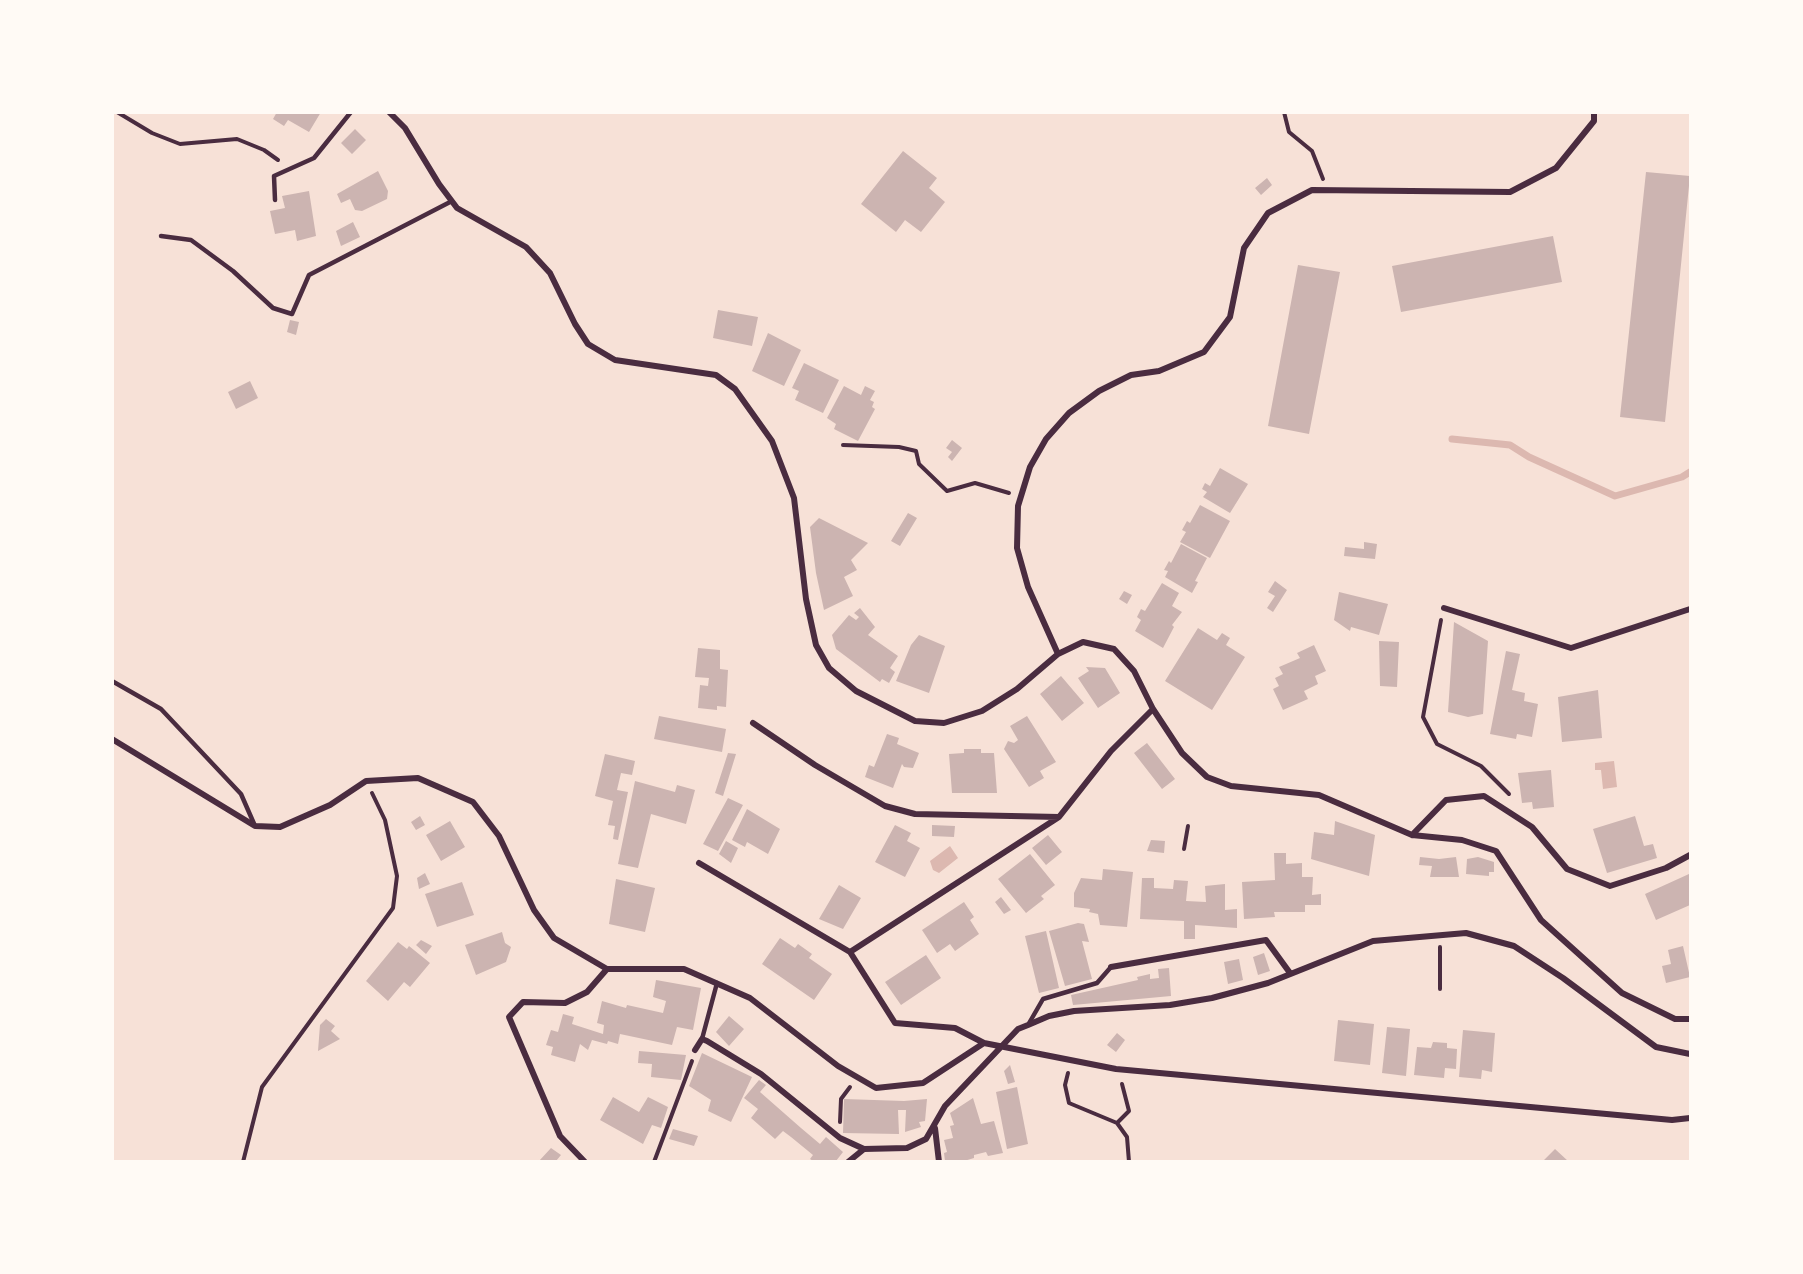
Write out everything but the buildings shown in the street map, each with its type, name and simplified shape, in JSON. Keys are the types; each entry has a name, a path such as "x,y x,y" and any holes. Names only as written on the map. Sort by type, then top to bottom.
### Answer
{"street":[{"path":"389,112 405,128 457,208 526,247 550,273 575,324 588,344 615,360 716,375 735,389 772,441 794,498 806,599 816,645 830,668 856,691 915,721 944,723 982,711 1017,689 1058,654 1083,642 1114,649 1134,671 1153,709 1182,753 1207,777 1231,786 1319,795 1412,835 1462,840 1496,851 1541,920 1622,993 1644,1006 1675,1019 1690,1019"},
{"path":"1058,654 1028,587 1017,548 1018,506 1030,467 1046,439 1069,412 1099,391 1131,375 1159,371 1204,352 1230,317 1244,248 1268,213 1312,190 1510,192 1556,168 1594,121 1594,112"},
{"path":"1444,608 1571,648 1690,609"},
{"path":"850,952 1059,817 1111,751 1153,709"},
{"path":"753,723 815,765 885,806 915,814 1059,817"},
{"path":"112,739 255,826 280,827 330,805 366,781 418,778 473,802 499,836 534,910 554,938 607,969 684,969 750,998 838,1066 876,1088 923,1083 984,1043"},
{"path":"1412,835 1446,800 1484,796 1532,827 1567,869 1610,886 1666,868 1690,855"},
{"path":"699,863 850,952 895,1023 955,1028 1001,1049 1116,1069 1672,1120 1690,1118"},
{"path":"695,1050 702,1039 761,1074 840,1138 864,1149 907,1148 926,1139 945,1106 1018,1029 1049,1016 1074,1011 1170,1005 1212,998 1268,983 1373,941 1466,933 1514,946 1563,978 1656,1047 1690,1054"},
{"path":"1111,967 1266,940 1290,973"},
{"path":"585,1161 560,1136 509,1017 523,1002 565,1003 587,992 607,969"},
{"path":"934,1127 939,1161"},
{"path":"848,1161 864,1149"}],"lane":[{"path":"275,200 274,176 314,158 351,112"},
{"path":"160,236 191,240 233,271 273,308 292,314 309,275 452,201"},
{"path":"112,681 160,709 241,794 255,826"},
{"path":"1028,1025 1043,999 1097,983 1111,967"},
{"path":"702,1039 717,983"}],"path":[{"path":"117,112 152,133 180,144 237,139 264,150 288,168"},
{"path":"1284,112 1289,132 1312,151 1322,172 1325,190"},
{"path":"843,445 899,447 916,451 919,464 947,491 975,483 1021,496"},
{"path":"1444,608 1423,717 1437,744 1481,766 1510,795 1506,810"},
{"path":"243,1161 262,1087 393,908 397,876 385,820 366,781"},
{"path":"1184,849 1188,826"},
{"path":"1440,935 1440,988"},
{"path":"654,1161 665,1140 695,1050"},
{"path":"1071,1060 1065,1085 1069,1103 1117,1123 1127,1137 1129,1161"},
{"path":"1116,1069 1127,1096 1129,1111 1117,1123"},
{"path":"840,1138 841,1099 857,1077"}],"shaded area":[{"path":"1614,761 1617,787 1603,789 1601,770 1595,770 1595,763"},
{"path":"950,846 958,858 939,873 933,870 930,861"}],"waterway":[{"path":"1452,439 1510,445 1529,457 1615,496 1682,477 1690,472"}]}
